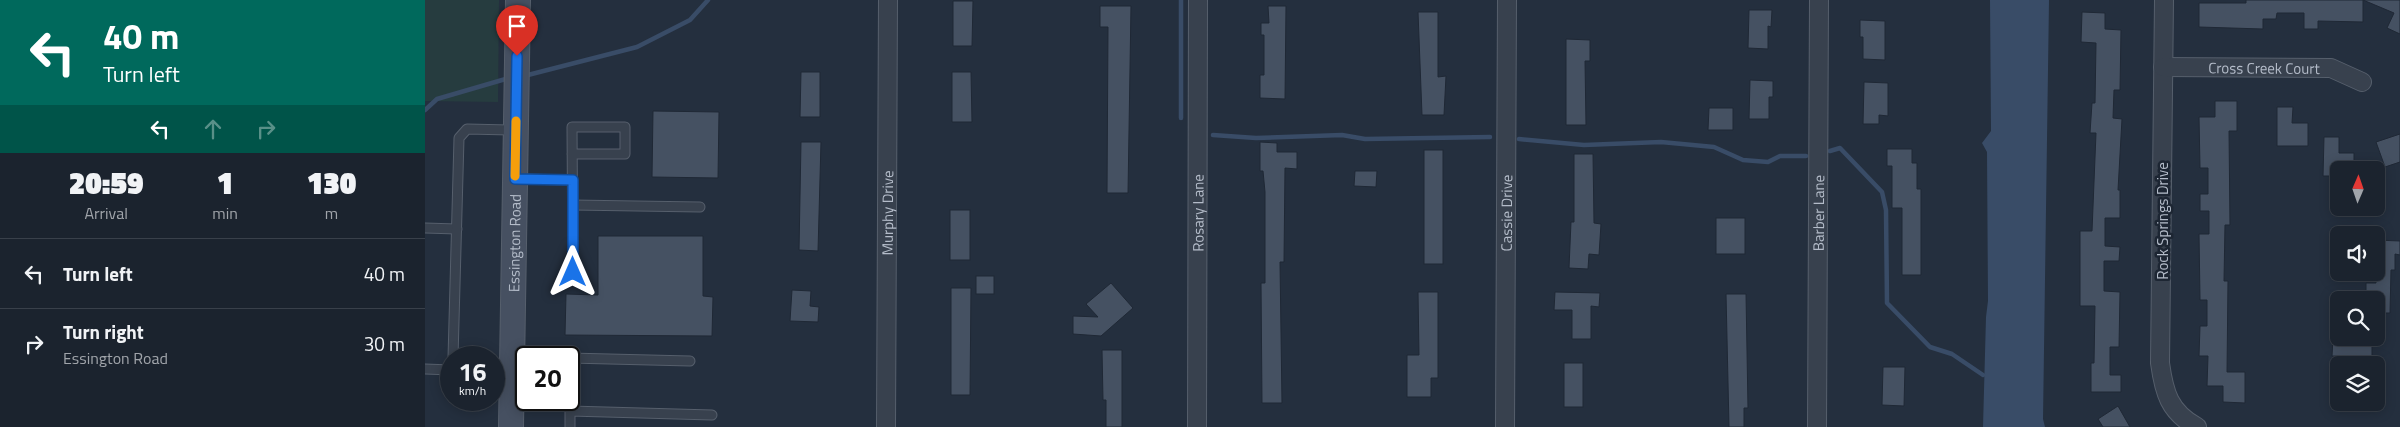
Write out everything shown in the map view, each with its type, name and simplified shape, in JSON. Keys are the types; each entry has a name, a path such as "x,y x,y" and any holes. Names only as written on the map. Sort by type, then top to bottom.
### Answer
{"main road":[{"name":"Essington Road","path":"511,427 505,366 515,179 518,0"}],"street":[{"name":"Murphy Drive","path":"886,427 887,0"},
{"name":"Rosary Lane","path":"1197,427 1198,0"},
{"name":"Cassie Drive","path":"1505,427 1507,0"},
{"name":"Barber Lane","path":"1817,427 1819,0"},
{"name":"Rock Springs Drive","path":"2164,0 2161,363 2164,391 2173,407 2186,421 2197,427"},
{"name":"Cross Creek Court","path":"2163,67 2331,68 2362,82"}],"lane":[{"path":"572,154 625,154 625,127 572,127 572,154 573,180 573,272"},
{"path":"453,346 459,138 467,129 516,130"},
{"path":"515,179 573,180"},
{"path":"573,205 700,207"},
{"path":"425,228 457,229"},
{"path":"580,358 690,361"},
{"path":"425,369 440,370"},
{"path":"570,427 570,411 711,415"}],"green space":[{"path":"425,0 499,0 498,102 425,101"}],"water":[{"path":"1990,0 2049,0 2043,419 2045,427 1983,427 1988,301 1987,152 1982,143 1991,131"}],"building":[{"path":"2246,0 2363,0 2363,22 2318,21 2318,29 2304,29 2304,13 2277,13 2276,19 2263,19 2263,29 2199,27 2199,3 2246,3"},
{"path":"2363,0 2400,0 2400,34 2387,28 2394,13"},
{"path":"953,1 973,1 972,46 953,46"},
{"path":"1100,6 1131,6 1128,193 1107,193 1108,27 1100,27"},
{"path":"1268,6 1286,6 1285,99 1260,98 1260,75 1264,75 1264,35 1261,35 1261,23 1269,23"},
{"path":"1749,10 1772,10 1771,27 1768,26 1768,49 1748,48"},
{"path":"1418,12 1438,12 1438,77 1446,76 1444,115 1422,115"},
{"path":"2082,12 2105,13 2105,29 2121,30 2120,90 2114,90 2113,118 2122,119 2118,190 2120,190 2120,218 2105,218 2105,246 2120,247 2119,261 2104,261 2104,291 2120,292 2119,347 2110,347 2110,375 2121,375 2121,392 2091,392 2091,363 2094,363 2095,306 2080,306 2080,231 2092,231 2096,133 2090,133 2092,103 2095,103 2096,43 2081,42"},
{"path":"1860,20 1885,21 1885,60 1863,59 1863,37 1860,37"},
{"path":"1566,39 1590,40 1590,61 1585,61 1586,125 1566,125"},
{"path":"801,72 820,72 820,117 800,117"},
{"path":"952,72 971,72 972,122 952,122"},
{"path":"1750,80 1773,81 1773,97 1769,97 1769,119 1749,119"},
{"path":"1864,82 1888,83 1888,116 1879,115 1879,124 1863,124"},
{"path":"2215,101 2237,101 2237,131 2229,131 2230,225 2225,225 2224,281 2228,281 2227,372 2245,372 2245,403 2223,402 2223,386 2207,386 2208,356 2199,356 2200,326 2207,326 2207,300 2200,300 2199,234 2209,234 2209,211 2200,211 2200,194 2208,194 2208,168 2200,168 2199,117 2215,117"},
{"path":"2277,107 2293,107 2292,123 2308,123 2308,146 2277,146"},
{"path":"1709,108 1733,108 1733,130 1708,130"},
{"path":"653,111 719,112 718,178 652,177"},
{"path":"2400,134 2400,162 2385,167 2385,161 2383,161 2376,142"},
{"path":"2324,137 2339,137 2339,153 2354,153 2354,161 2330,161 2330,176 2323,176"},
{"path":"801,142 821,142 818,251 799,250"},
{"path":"1260,142 1277,143 1277,152 1297,152 1297,169 1285,168 1284,262 1280,262 1282,403 1262,403 1261,283 1265,283 1265,192 1263,171 1260,171"},
{"path":"1887,149 1912,149 1912,163 1917,163 1917,189 1921,189 1921,275 1902,275 1902,208 1892,208 1892,166 1887,166"},
{"path":"1424,150 1443,150 1443,264 1424,264"},
{"path":"1574,154 1593,154 1594,223 1601,224 1599,255 1589,254 1588,269 1569,268 1571,222 1574,222"},
{"path":"1355,171 1377,171 1376,187 1354,186"},
{"path":"950,210 970,210 970,260 950,260"},
{"path":"1716,218 1745,218 1745,254 1716,254"},
{"path":"598,236 703,236 703,296 713,297 712,336 565,335 566,294 598,295"},
{"path":"2385,240 2400,241 2400,255 2395,254 2395,270 2391,270 2390,313 2385,313 2385,291 2366,291 2366,283 2376,283 2376,281 2385,281"},
{"path":"976,276 994,276 994,294 976,294"},
{"path":"1111,283 1133,308 1101,336 1073,334 1073,316 1098,317 1086,304"},
{"path":"951,288 971,288 970,395 951,395"},
{"path":"792,290 811,291 810,306 819,307 818,322 790,321"},
{"path":"1418,292 1438,292 1438,378 1431,378 1431,397 1407,397 1407,355 1419,355"},
{"path":"1555,292 1600,293 1599,307 1591,306 1591,339 1572,339 1572,310 1554,310"},
{"path":"1726,294 1746,294 1748,408 1744,408 1744,427 1729,427"},
{"path":"2333,346 2372,346 2372,356 2332,356"},
{"path":"1102,350 1122,350 1122,427 1106,427 1106,400 1103,400"},
{"path":"1564,363 1583,363 1583,407 1564,407"},
{"path":"1883,367 1905,367 1904,406 1882,405"},
{"path":"2118,406 2130,427 2103,427 2098,419"}],"waterway":[{"path":"524,76 637,47 690,20 708,0"},
{"path":"1181,0 1181,118"},
{"path":"425,110 437,99 509,78"},
{"path":"1213,135 1256,138 1342,135 1365,139 1490,137"},
{"path":"1519,139 1584,145 1661,142 1714,147 1743,160 1768,162 1780,156 1806,156"},
{"path":"1830,151 1840,148 1882,192 1886,210 1887,303 1930,347 1952,354 1983,375"}],"slow traffic":[{"path":"515,176 516,121"}],"route":[{"path":"517,56 515,179 573,180 573,272"}]}
